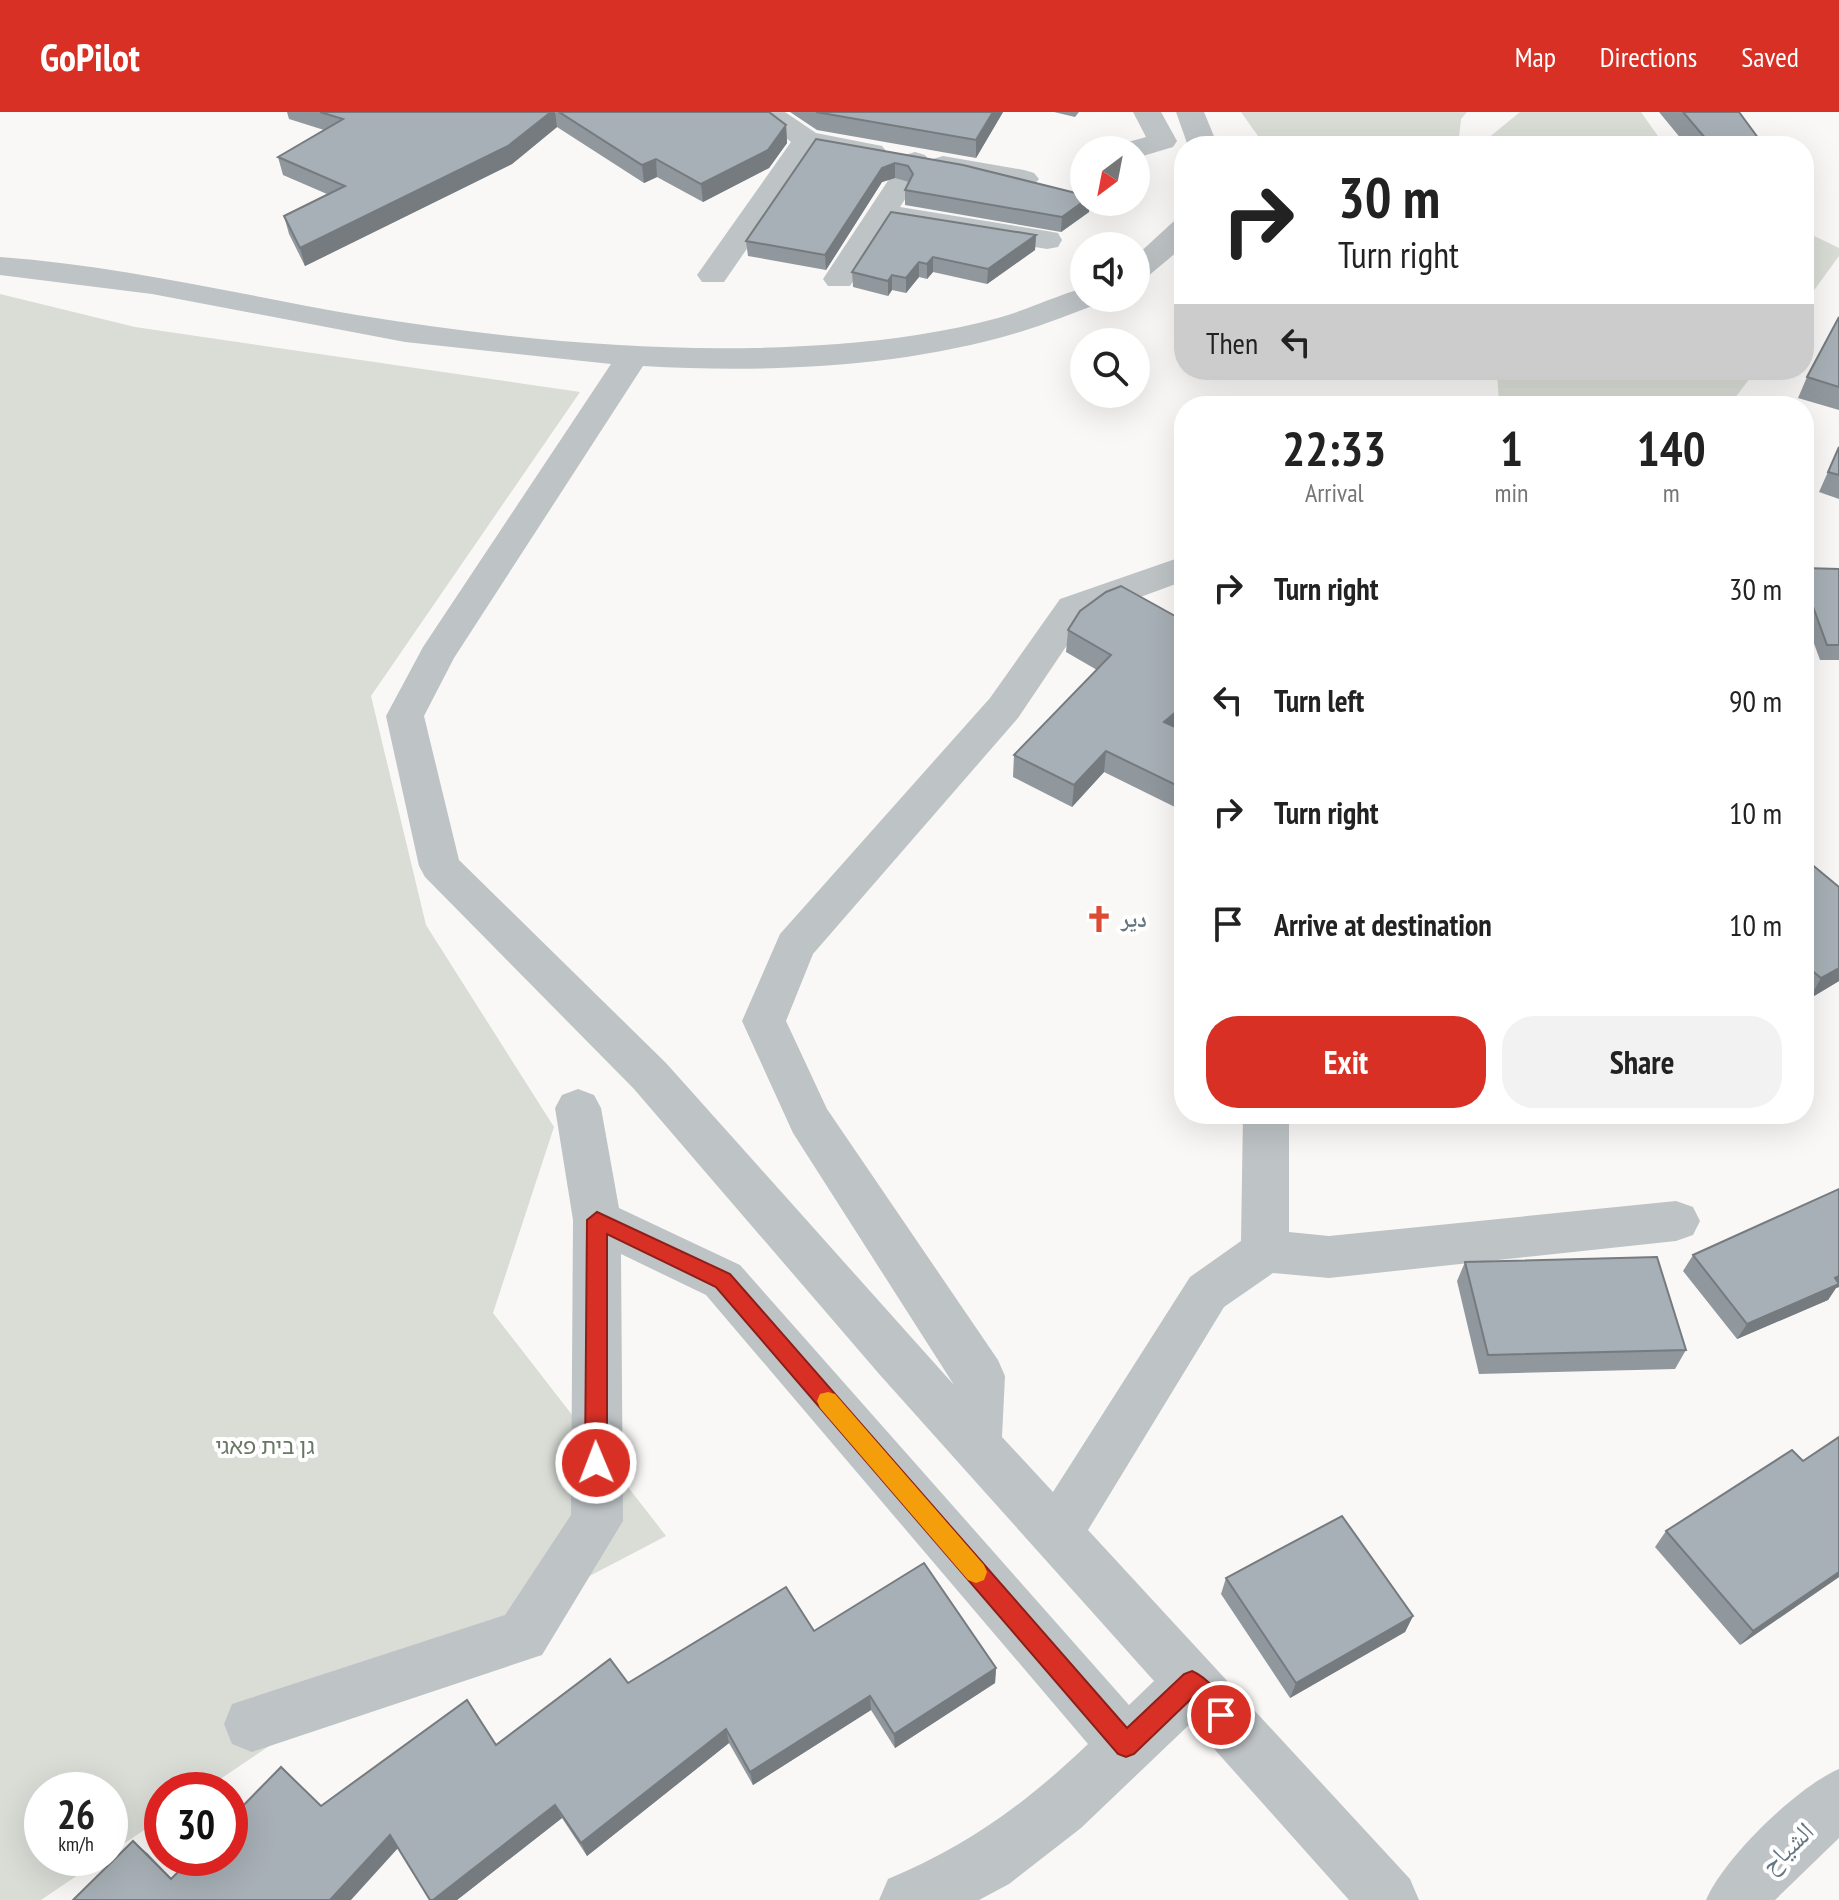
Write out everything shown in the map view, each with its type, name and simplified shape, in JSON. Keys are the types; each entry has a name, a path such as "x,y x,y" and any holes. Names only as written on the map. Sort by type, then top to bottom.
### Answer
{"street":[{"path":"766,112 807,140 1024,179"},
{"path":"1147,112 1163,141 1150,145"},
{"path":"1190,112 1199,136"},
{"path":"713,275 807,140"},
{"path":"839,279 915,161"},
{"path":"881,213 1047,240"},
{"path":"1150,260 1174,238"},
{"path":"0,266 57,269 404,332 634,354 852,355 966,336 1046,315 1070,304"},
{"path":"634,354 436,656 405,716 440,866 650,1076 976,1444 1389,1900"},
{"path":"976,1444 980,1376 809,1120 764,1021 795,946 1004,708 1073,608 1174,572"},
{"path":"252,1724 523,1636 597,1521 597,1220 578,1108"},
{"path":"1265,1251 1266,1124"},
{"path":"597,1220 723,1280 1126,1745"},
{"path":"1057,1533 1207,1292 1265,1251 1329,1257 1676,1221"},
{"path":"909,1900 986,1867 1192,1683"},
{"name":"الشياح","path":"1736,1900 1765,1867 1839,1798"}],"green space":[{"path":"1241,112 1467,112 1461,119 1459,136 1258,136"},
{"path":"1520,112 1641,112 1658,136 1491,136"},
{"path":"1814,236 1839,248 1839,256 1814,290"},
{"name":"גן בית פאגי","path":"0,294 135,327 580,392 371,696 426,925 554,1127 493,1313 666,1536 284,1736 231,1772 144,1772 144,1830 128,1841 128,1772 24,1772 24,1876 76,1876 41,1900 0,1900"},
{"path":"1498,380 1748,380 1736,396 1498,396"}],"building":[{"path":"320,112 551,112 508,146 300,248 284,216 345,186 278,157 343,119"},
{"path":"559,112 769,112 786,125 768,150 701,184 656,159 642,165"},
{"path":"816,112 993,112 976,140"},
{"path":"1683,112 1739,112 1757,136 1703,136"},
{"path":"816,139 963,165 1070,192 1070,211 1062,217 905,190 913,174 908,166 895,163 882,168 825,255 746,241"},
{"path":"891,212 1036,235 988,269 933,257 927,264 919,262 906,278 892,275 888,281 852,272"},
{"path":"1839,317 1839,387 1814,379 1814,364"},
{"path":"1839,447 1839,475 1828,472"},
{"path":"1814,568 1839,569 1839,645 1827,645 1814,609"},
{"path":"1121,586 1174,615 1174,714 1164,722 1174,726 1174,784 1106,751 1074,785 1014,755 1111,655 1068,630 1080,611 1106,592"},
{"path":"1814,866 1839,887 1839,968 1821,978 1814,972"},
{"path":"1839,1189 1839,1276 1835,1278 1839,1284 1747,1324 1693,1255"},
{"path":"1657,1257 1686,1350 1488,1355 1465,1262"},
{"path":"1839,1437 1839,1572 1753,1631 1666,1531 1792,1450 1803,1461"},
{"path":"1342,1516 1413,1616 1296,1683 1226,1578"},
{"path":"924,1563 996,1668 894,1734 870,1696 750,1772 726,1729 581,1843 555,1805 433,1900 430,1900 390,1835 330,1900 73,1900 97,1876 128,1876 128,1846 133,1841 144,1852 144,1876 168,1876 171,1879 174,1876 248,1876 248,1801 281,1767 321,1806 467,1700 496,1745 610,1659 628,1683 786,1587 814,1631"}],"slow traffic":[{"path":"828,1401 976,1572"}],"place":[{"name":"دير","path":"1099,919"}],"route":[{"path":"596,1463 594,1346 597,1220 723,1280 1126,1745 1192,1683 1221,1715"}]}
